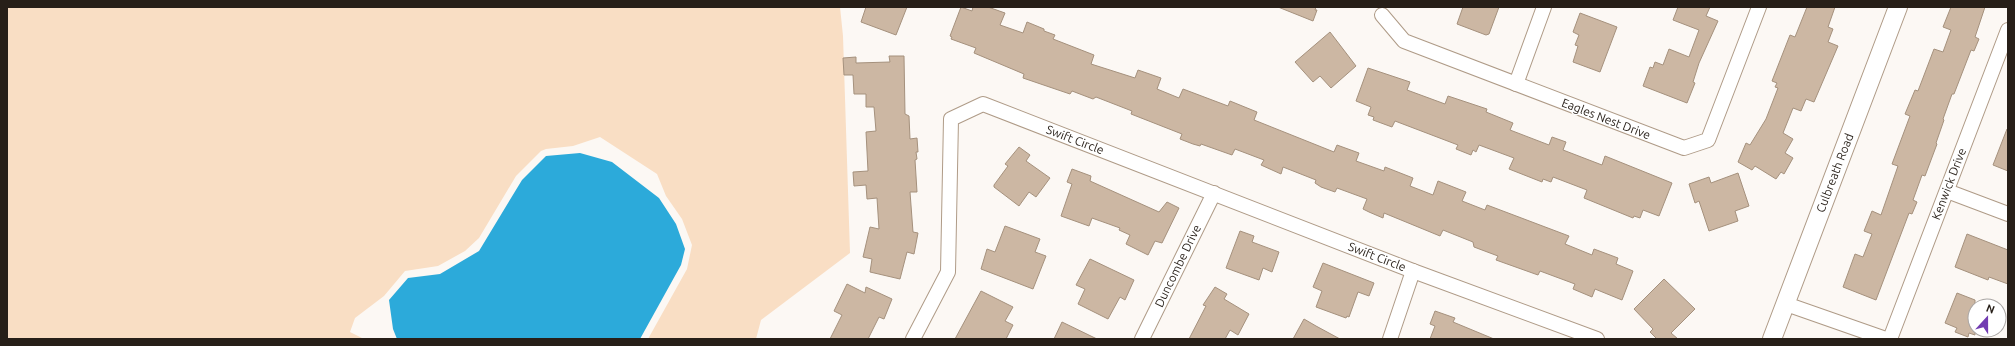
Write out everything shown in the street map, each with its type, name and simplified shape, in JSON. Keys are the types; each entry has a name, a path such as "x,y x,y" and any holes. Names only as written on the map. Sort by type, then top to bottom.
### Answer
{"street":[{"path":"1516,84 1544,7"},
{"name":"Eagles Nest Drive","path":"1382,16 1404,41 1684,148 1708,140 1759,7"},
{"name":"Culbreath Road","path":"1772,339 1898,7"},
{"name":"Kenwick Drive","path":"1890,339 2007,36"},
{"name":"Swift Circle","path":"913,339 948,272 951,119 983,104 1413,272 1597,339"},
{"path":"1947,191 2008,214"},
{"name":"Duncombe Drive","path":"1142,339 1214,193"},
{"name":"Swift Circle","path":"1390,339 1413,272"},
{"path":"1786,304 1886,339"}],"shaded area":[{"path":"7,7 840,7 843,36 850,253 761,320 756,339 648,339 687,269 692,245 682,219 666,196 657,174 600,137 573,146 546,149 541,151 516,176 479,238 465,251 438,266 405,271 384,296 355,318 350,332 364,339 7,339"}],"water":[{"path":"580,153 612,162 659,198 676,224 685,249 681,265 640,339 397,339 393,329 389,300 408,278 440,274 479,251 522,180 546,156"}],"building":[{"path":"866,7 907,7 896,35 861,22"},
{"path":"961,7 972,11 973,7 988,7 1005,13 1000,25 1023,33 1027,22 1044,29 1044,31 1055,35 1053,39 1094,55 1091,64 1135,78 1138,70 1161,78 1157,89 1179,98 1183,89 1228,106 1230,101 1257,112 1254,120 1334,152 1337,145 1359,153 1356,161 1384,171 1385,167 1413,178 1410,186 1433,195 1438,181 1466,192 1462,201 1485,210 1487,205 1569,236 1565,244 1592,255 1594,249 1618,258 1616,264 1633,271 1622,300 1595,289 1592,297 1573,289 1575,284 1540,271 1538,275 1496,260 1498,256 1474,247 1473,242 1443,230 1440,236 1384,213 1383,218 1369,212 1363,209 1367,199 1337,188 1335,192 1321,187 1315,183 1316,180 1283,167 1281,174 1261,165 1264,160 1235,149 1232,155 1201,144 1200,146 1193,144 1180,139 1182,134 1131,114 1132,111 1096,97 1093,99 1072,91 1070,94 1023,78 1024,74 974,53 976,48 951,39 952,37 950,36"},
{"path":"1278,7 1316,7 1315,10 1317,10 1313,21"},
{"path":"1463,7 1499,7 1489,34 1486,35 1457,24"},
{"path":"1678,7 1710,7 1706,16 1718,21 1699,63 1693,82 1695,83 1687,103 1643,86 1650,67 1653,68 1655,62 1663,65 1669,49 1689,57 1699,30 1673,20"},
{"path":"1807,7 1835,7 1828,27 1833,29 1828,42 1838,46 1814,102 1806,99 1801,111 1793,108 1783,133 1793,139 1785,153 1793,158 1784,174 1781,172 1776,179 1755,166 1752,170 1738,162 1746,143 1750,145 1766,119 1778,88 1775,87 1777,83 1772,81 1790,35 1795,37"},
{"path":"1951,7 1985,7 1975,37 1979,39 1974,51 1971,50 1954,94 1952,94 1943,119 1944,120 1936,143 1937,144 1925,176 1922,175 1913,200 1917,202 1912,214 1909,213 1876,300 1843,287 1855,254 1863,257 1872,234 1864,231 1872,211 1881,215 1898,166 1892,164 1910,116 1905,114 1915,90 1918,91 1934,49 1943,52 1951,30 1943,27"},
{"path":"1580,13 1617,27 1600,72 1573,62 1578,46 1575,45 1579,35 1573,32"},
{"path":"1330,32 1356,66 1331,88 1320,76 1313,82 1295,62"},
{"path":"889,56 904,56 905,114 909,116 910,139 917,138 918,152 916,152 917,159 915,160 917,192 910,192 913,232 918,233 914,254 907,252 900,279 870,272 872,259 863,257 870,227 879,229 877,198 867,199 866,185 854,186 853,172 868,171 866,132 876,131 874,107 866,107 866,94 854,94 853,75 844,75 843,58 856,57 856,63 890,62"},
{"path":"1368,68 1410,82 1407,90 1445,104 1448,96 1487,109 1486,112 1513,123 1510,130 1549,145 1552,137 1566,142 1563,150 1602,165 1605,156 1672,183 1659,216 1643,210 1640,218 1634,216 1633,218 1584,198 1587,190 1553,177 1551,182 1543,179 1542,182 1509,169 1514,158 1479,145 1476,152 1473,150 1471,155 1456,149 1458,145 1395,121 1392,127 1373,120 1374,117 1368,115 1371,107 1356,101"},
{"path":"2008,129 2008,171 1993,165"},
{"path":"1019,147 1030,155 1026,161 1050,178 1036,197 1029,192 1019,206 994,187 994,185 1008,166 1005,164"},
{"path":"1072,169 1091,176 1090,181 1159,212 1167,202 1179,208 1162,243 1155,241 1148,255 1126,244 1130,235 1119,230 1120,228 1092,218 1089,226 1061,216 1072,184 1067,182"},
{"path":"1738,173 1749,206 1735,211 1738,221 1709,231 1699,201 1695,203 1689,184 1709,177 1711,183"},
{"path":"1005,226 1040,239 1035,252 1046,256 1033,289 981,269 987,249 995,252"},
{"path":"1240,231 1254,236 1252,242 1279,252 1272,272 1263,268 1259,280 1226,268"},
{"path":"1967,234 2008,250 2008,284 1989,277 1988,280 1955,267"},
{"path":"1090,259 1134,280 1125,300 1120,297 1108,319 1078,304 1085,289 1076,285"},
{"path":"1323,263 1374,283 1369,296 1358,292 1349,317 1347,316 1346,318 1316,307 1322,291 1313,287"},
{"path":"1664,279 1695,309 1671,333 1678,339 1657,339 1650,332 1653,329 1634,309"},
{"path":"847,284 865,293 866,287 892,299 884,319 879,317 868,339 830,339 842,315 834,311"},
{"path":"1215,287 1227,294 1224,299 1249,314 1238,335 1230,330 1225,339 1189,339 1206,306 1203,305"},
{"path":"981,291 1013,307 1005,321 1013,325 1006,339 955,339"},
{"path":"1957,293 1970,298 1967,298 1967,337 1955,332 1957,328 1945,323"},
{"path":"1435,311 1455,318 1453,322 1494,339 1430,339 1435,326 1430,324"},
{"path":"1304,319 1316,326 1340,339 1293,339"},
{"path":"1062,322 1097,339 1054,339"}]}
